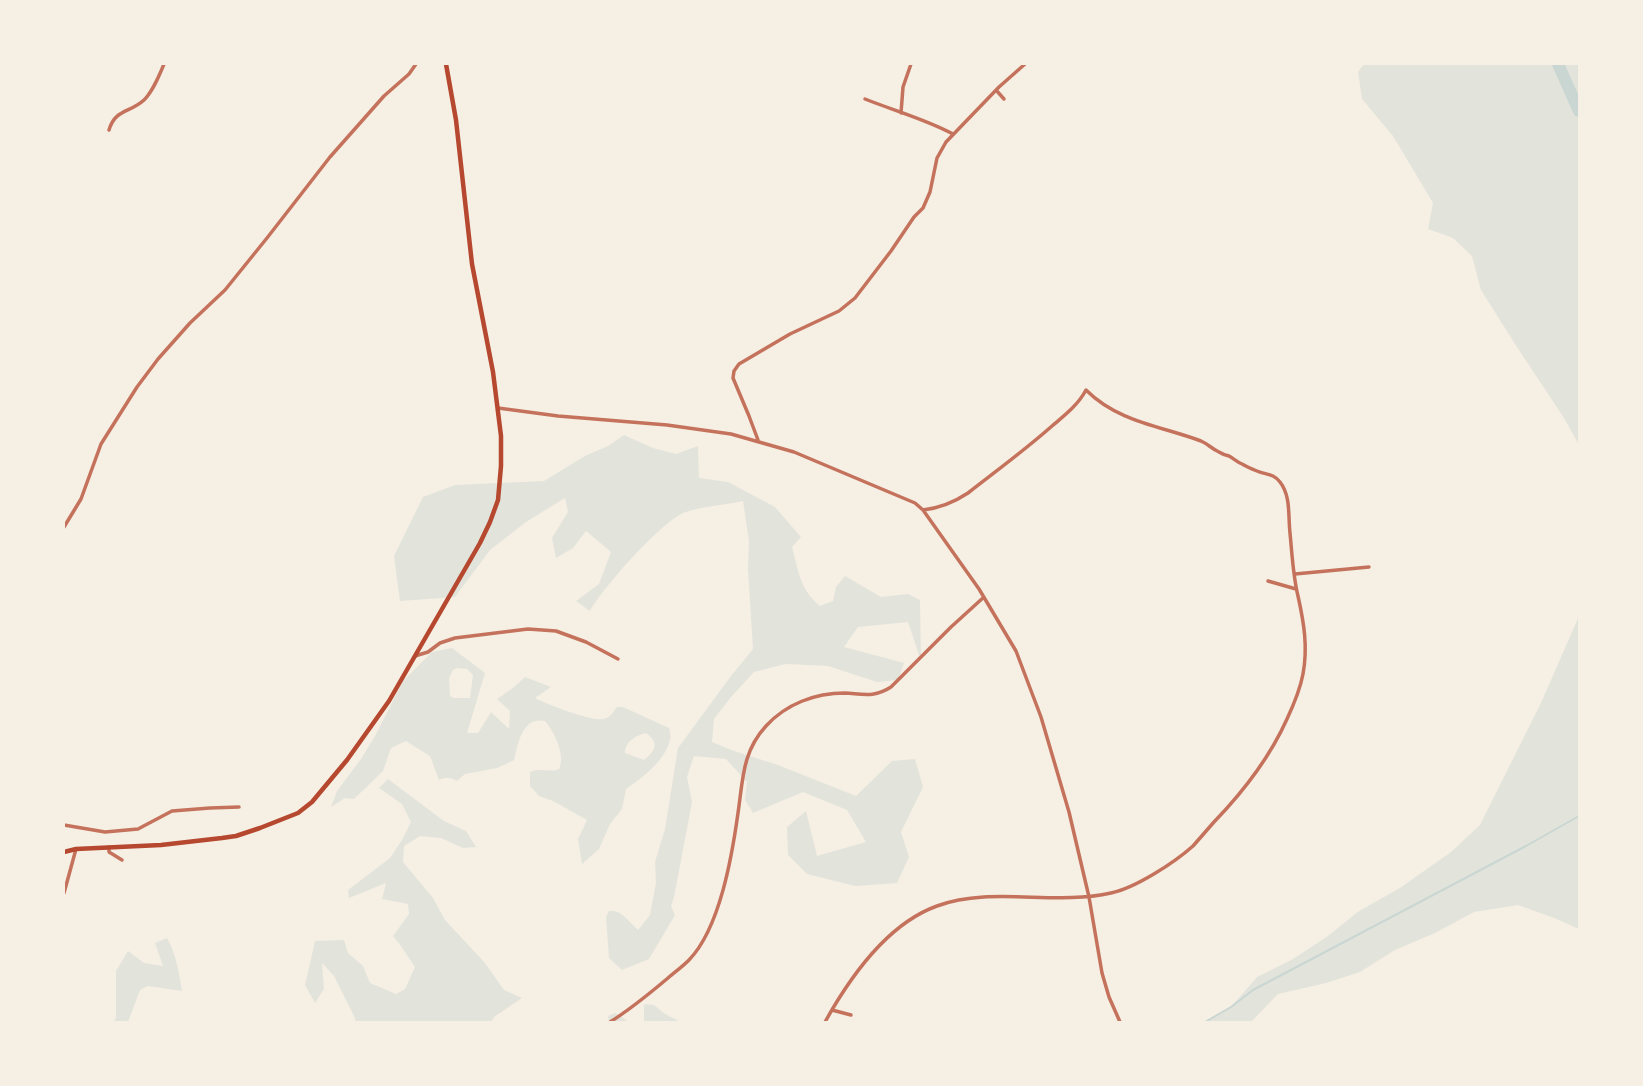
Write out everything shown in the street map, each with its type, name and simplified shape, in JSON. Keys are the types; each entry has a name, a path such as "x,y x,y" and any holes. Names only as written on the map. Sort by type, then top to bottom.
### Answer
{"main road":[{"path":"64,852 76,849 161,845 236,836 272,824 298,813 312,802 347,760 389,701 480,543 498,500 501,466 501,436 493,372 472,264 456,120 446,64"}],"street":[{"path":"109,130 111,122 118,115 144,100 152,89 164,64"},
{"path":"64,527 81,499 101,444 136,387 158,359 190,323 225,290 330,157 362,123 384,96 409,74 416,64"},
{"path":"901,113 903,87 911,64"},
{"path":"758,440 733,378 734,371 739,364 790,334 840,311 855,298 914,217 923,208 930,192 937,158 946,142 996,90 1025,64"},
{"path":"996,90 1004,99"},
{"path":"865,99 901,113 922,118 953,134"},
{"path":"825,1022 842,993 862,966 889,936 909,920 937,906 964,899 1089,897 1114,893 1144,879 1178,858 1192,846 1235,800 1260,768 1277,742 1298,694 1304,673 1307,644 1305,626 1296,589 1288,500 1277,479 1272,474 1258,472 1241,464 1203,442 1148,426 1115,412 1093,397 1086,390 1070,411 1004,467 957,501 941,508 923,510"},
{"path":"498,408 558,416 706,430 758,440 794,452 844,472 909,500 923,510 962,562 1016,651 1040,717 1069,812 1089,897 1102,973 1109,997 1120,1022"},
{"path":"1295,574 1369,567"},
{"path":"1268,581 1296,589"},
{"path":"610,1022 640,1002 689,960 712,922 727,876 749,751 766,726 779,714 797,703 814,696 843,693 873,695 882,693 891,687 951,627 984,597"},
{"path":"414,656 428,652 440,643 455,638 528,629 556,632 586,642 618,659"},
{"path":"64,825 105,832 138,829 172,812 239,807"},
{"path":"109,847 109,852 122,860"},
{"path":"64,893 76,849"},
{"path":"832,1010 851,1015"}],"shaded area":[{"path":"1364,64 1579,64 1579,445 1564,418 1481,290 1472,256 1453,238 1428,229 1433,203 1393,136 1362,99 1358,72"},
{"path":"624,435 653,448 676,454 698,446 699,478 728,482 775,507 801,537 792,547 798,572 808,593 820,606 833,601 836,587 845,576 881,597 908,594 920,600 921,661 908,622 858,627 844,647 904,663 898,680 877,682 828,666 785,664 754,672 731,697 714,719 712,742 734,751 778,765 856,796 892,761 915,759 923,787 901,832 909,857 897,883 855,886 807,874 788,855 787,827 806,811 817,856 866,842 847,810 803,792 753,813 745,800 747,782 726,759 694,756 687,777 692,802 671,906 675,915 649,959 622,970 609,958 606,917 609,911 617,912 625,917 638,930 650,915 656,883 655,862 665,829 678,748 731,676 753,649 748,569 749,541 743,501 693,510 676,517 663,527 634,556 607,587 590,611 576,601 599,584 611,552 586,531 573,548 556,558 552,538 568,512 565,498 526,522 490,550 455,597 400,601 394,556 423,497 455,485 544,481 585,456 608,446"},
{"path":"1579,616 1579,929 1518,905 1474,912 1435,933 1395,950 1360,972 1326,983 1278,994 1251,1022 1205,1022 1231,1007 1257,977 1293,959 1328,936 1359,911 1400,888 1451,852 1480,825 1541,703"},
{"path":"452,648 485,673 467,733 478,733 491,712 509,729 510,711 497,699 513,688 525,677 551,687 535,698 570,712 590,718 604,719 610,716 617,707 623,707 669,728 670,739 663,755 646,774 626,789 622,809 610,824 599,849 582,864 578,839 587,820 553,801 539,796 530,786 530,772 537,770 556,770 559,769 561,764 558,744 545,721 537,721 526,727 522,733 514,760 497,768 465,774 457,781 448,778 439,780 430,756 406,741 391,748 383,771 354,799 345,798 331,807 337,791 361,759 375,736 403,681 432,652","holes":["457,668 467,669 473,675 470,698 454,698 450,696 449,678 453,670","646,733 653,740 654,744 653,750 648,757 644,760 625,753 625,749 629,742 638,735"]},
{"path":"388,779 444,821 466,831 476,847 463,848 441,838 420,836 404,846 403,862 433,898 445,920 485,963 504,990 522,998 494,1017 491,1022 355,1022 355,1018 334,976 322,963 324,989 315,1003 305,985 315,941 344,940 348,953 363,966 370,983 396,994 405,989 415,967 393,936 409,914 408,904 382,899 386,883 349,898 348,890 390,858 402,840 411,822 402,804 379,788"},
{"path":"167,938 175,957 182,991 148,986 140,990 128,1022 114,1022 116,1017 116,971 128,951 144,963 163,966 155,943"},
{"path":"644,1004 654,1005 665,1014 677,1020 677,1022 644,1022"},
{"path":"615,1013 629,1022 609,1022 608,1016"}],"waterway":[{"path":"1558,64 1579,111"},
{"path":"1205,1022 1231,1007 1253,990 1526,846 1579,816"}]}
